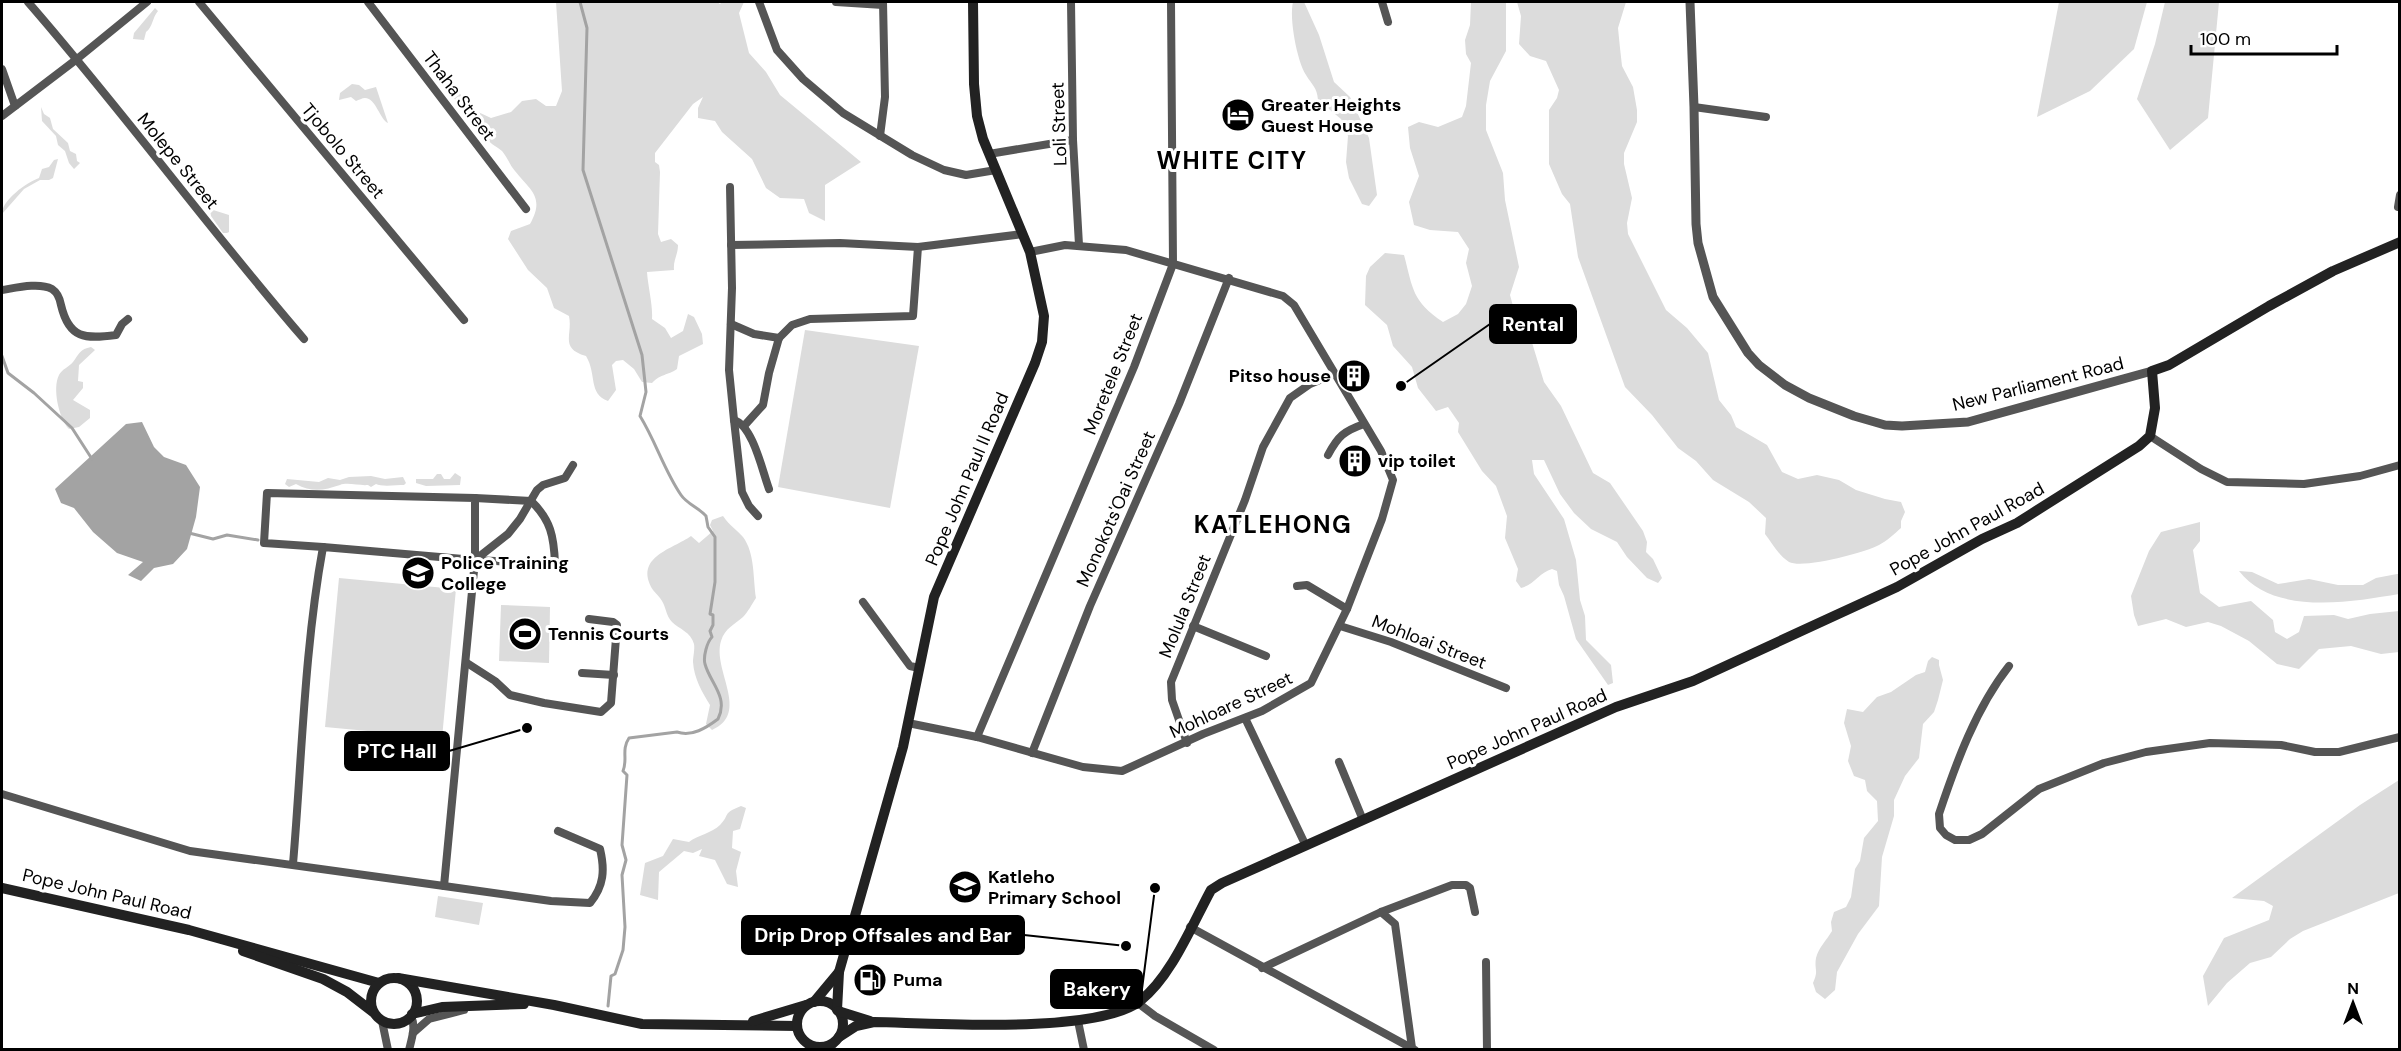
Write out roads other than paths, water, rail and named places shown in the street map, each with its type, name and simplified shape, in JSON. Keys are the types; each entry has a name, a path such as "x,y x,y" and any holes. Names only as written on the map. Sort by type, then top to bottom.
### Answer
{"main road":[{"name":"Pope John Paul II Road","path":"839,972 908,723 934,597 1042,342 1044,316 1030,252 989,154 977,116 974,84 973,2"},
{"name":"New Parliament Road","path":"2152,372 2333,271 2400,242"},
{"path":"2150,436 2155,408 2152,372"},
{"name":"Pope John Paul Road","path":"834,1043 856,1026 873,1022 1025,1024 1078,1021 1106,1016 1138,1003 1165,974 1211,890 1242,872 1616,707 1693,681 1898,587 1982,539 2017,523 2139,446 2150,436"},
{"name":"Pope John Paul Road","path":"2,888 19,890 204,934 379,982"},
{"name":"Pope John Paul Road","path":"204,934 230,947 323,979 347,992 373,1012"},
{"path":"839,972 838,1010 842,1021 834,1043 821,1047 810,1047 798,1033 796,1026 799,1013 812,1003 839,972"},
{"path":"398,978 410,984 415,992 416,1006 412,1015"},
{"path":"554,1005 435,1008 412,1015 398,1023 382,1021 373,1012 370,1003 371,994 379,982 398,978 554,1005 642,1024 796,1026"},
{"path":"741,1024 812,1003 827,1003 838,1010"},
{"name":"Pope John Paul Road","path":"838,1010 873,1022"}],"street":[{"name":"Molepe Street","path":"28,2 304,339"},
{"path":"2,116 147,2"},
{"name":"Tjobolo Street","path":"198,2 464,320"},
{"name":"Thaha Street","path":"368,2 526,209"},
{"path":"759,2 777,50 803,78 843,113 929,164 966,175 996,170"},
{"path":"836,2 883,3 885,98 880,136"},
{"name":"Loli Street","path":"1071,2 1073,140 1079,245"},
{"name":"Moretele Street","path":"977,737 1134,367 1173,264 1171,2"},
{"path":"1382,2 1388,22"},
{"name":"New Parliament Road","path":"1690,2 1698,243 1713,297 1748,352 1759,365 1785,385 1817,401 1870,422 1902,426 1968,422 2152,372"},
{"path":"2,69 15,106"},
{"path":"1694,107 1766,117"},
{"path":"989,154 1073,140"},
{"path":"730,187 729,370 742,492 749,506 758,516"},
{"path":"2398,207 2400,195"},
{"path":"731,245 840,243 918,247 1023,234"},
{"name":"Mohloare Street","path":"908,723 977,737 1097,770 1122,771 1203,734 1245,718 1295,694 1311,683 1340,626 1385,510 1392,480 1382,451 1294,305 1284,296 1229,278 1126,250 1065,245 1030,252"},
{"path":"744,426 763,405 779,339 792,325 810,319 913,316 918,247"},
{"name":"Monokots'Oai Street","path":"1032,753 1090,606 1179,404 1229,278"},
{"path":"2,290 44,286 53,290 59,297 67,324 78,334 86,337 117,335 122,324 128,319"},
{"path":"731,324 754,334 779,339"},
{"name":"Molula Street","path":"1186,743 1170,682 1245,500 1263,447 1290,398 1310,384 1334,374"},
{"path":"734,420 744,426 769,489"},
{"path":"1328,455 1337,438 1352,428 1364,424"},
{"path":"2150,436 2201,469 2227,482 2304,484 2360,477 2400,465"},
{"path":"476,560 508,534 537,490 543,485 566,478 573,465"},
{"path":"267,493 531,501 544,514 554,540 555,564 264,543 267,493"},
{"path":"444,886 476,560 475,498"},
{"path":"293,864 304,716 318,575 323,547"},
{"path":"1297,585 1307,585 1347,609"},
{"path":"863,602 910,666 920,668"},
{"path":"467,663 495,681 510,695 601,712 611,703 617,626 613,622 589,619"},
{"path":"1193,626 1266,656"},
{"name":"Mohloai Street","path":"1340,626 1391,642 1506,688"},
{"path":"2009,666 1995,684 1976,720 1939,814 1940,828 1955,840 1969,840 1982,834 2039,789 2104,763 2146,752 2219,743 2281,745 2315,752 2339,752 2400,737"},
{"path":"582,673 614,675"},
{"path":"1245,718 1305,844"},
{"path":"1339,762 1363,820"},
{"path":"2,794 190,851 551,901 590,903 604,879 600,849 558,831"},
{"path":"1262,968 1382,912 1452,885 1459,884 1470,888 1475,912"},
{"path":"1382,912 1395,924 1413,1049"},
{"path":"1190,927 1413,1049"},
{"path":"1486,962 1487,1050"},
{"path":"1138,1003 1155,1016 1214,1050"},
{"path":"413,1033 429,1019 468,1010 473,1006"},
{"path":"409,1050 413,1033 412,1015"},
{"path":"382,1021 388,1050"},
{"path":"1078,1021 1084,1050"}],"waterway":[{"path":"580,2 587,28 583,170 642,355 646,392 640,416 675,485 684,498 706,516 708,527 715,537 715,582 710,614 713,615 713,625 705,661 707,671 718,690 721,704 718,719 699,731 629,738 627,742 623,771 627,775 622,845 626,860 622,875 625,927 623,950 615,974 611,976 608,1006"},
{"path":"2,356 8,373 72,428 92,459"},
{"path":"189,533 213,539 227,535 258,540"}],"place":[{"name":"Greater Heights Guest House","path":"1238,115"},
{"name":"Pitso house","path":"1354,376"},
{"name":"Rental","path":"1401,386"},
{"name":"vip toilet","path":"1355,461"},
{"name":"Police Training College","path":"418,573"},
{"name":"Tennis Courts","path":"525,634"},
{"name":"PTC Hall","path":"527,728"},
{"name":"Katleho Primary School","path":"965,887"},
{"name":"Bakery","path":"1155,888"},
{"name":"Drip Drop Offsales and Bar","path":"1126,946"},
{"name":"Puma","path":"870,980"}],"district":[{"name":"WHITE CITY","path":"1232,160"},
{"name":"KATLEHONG","path":"1273,524"}]}
